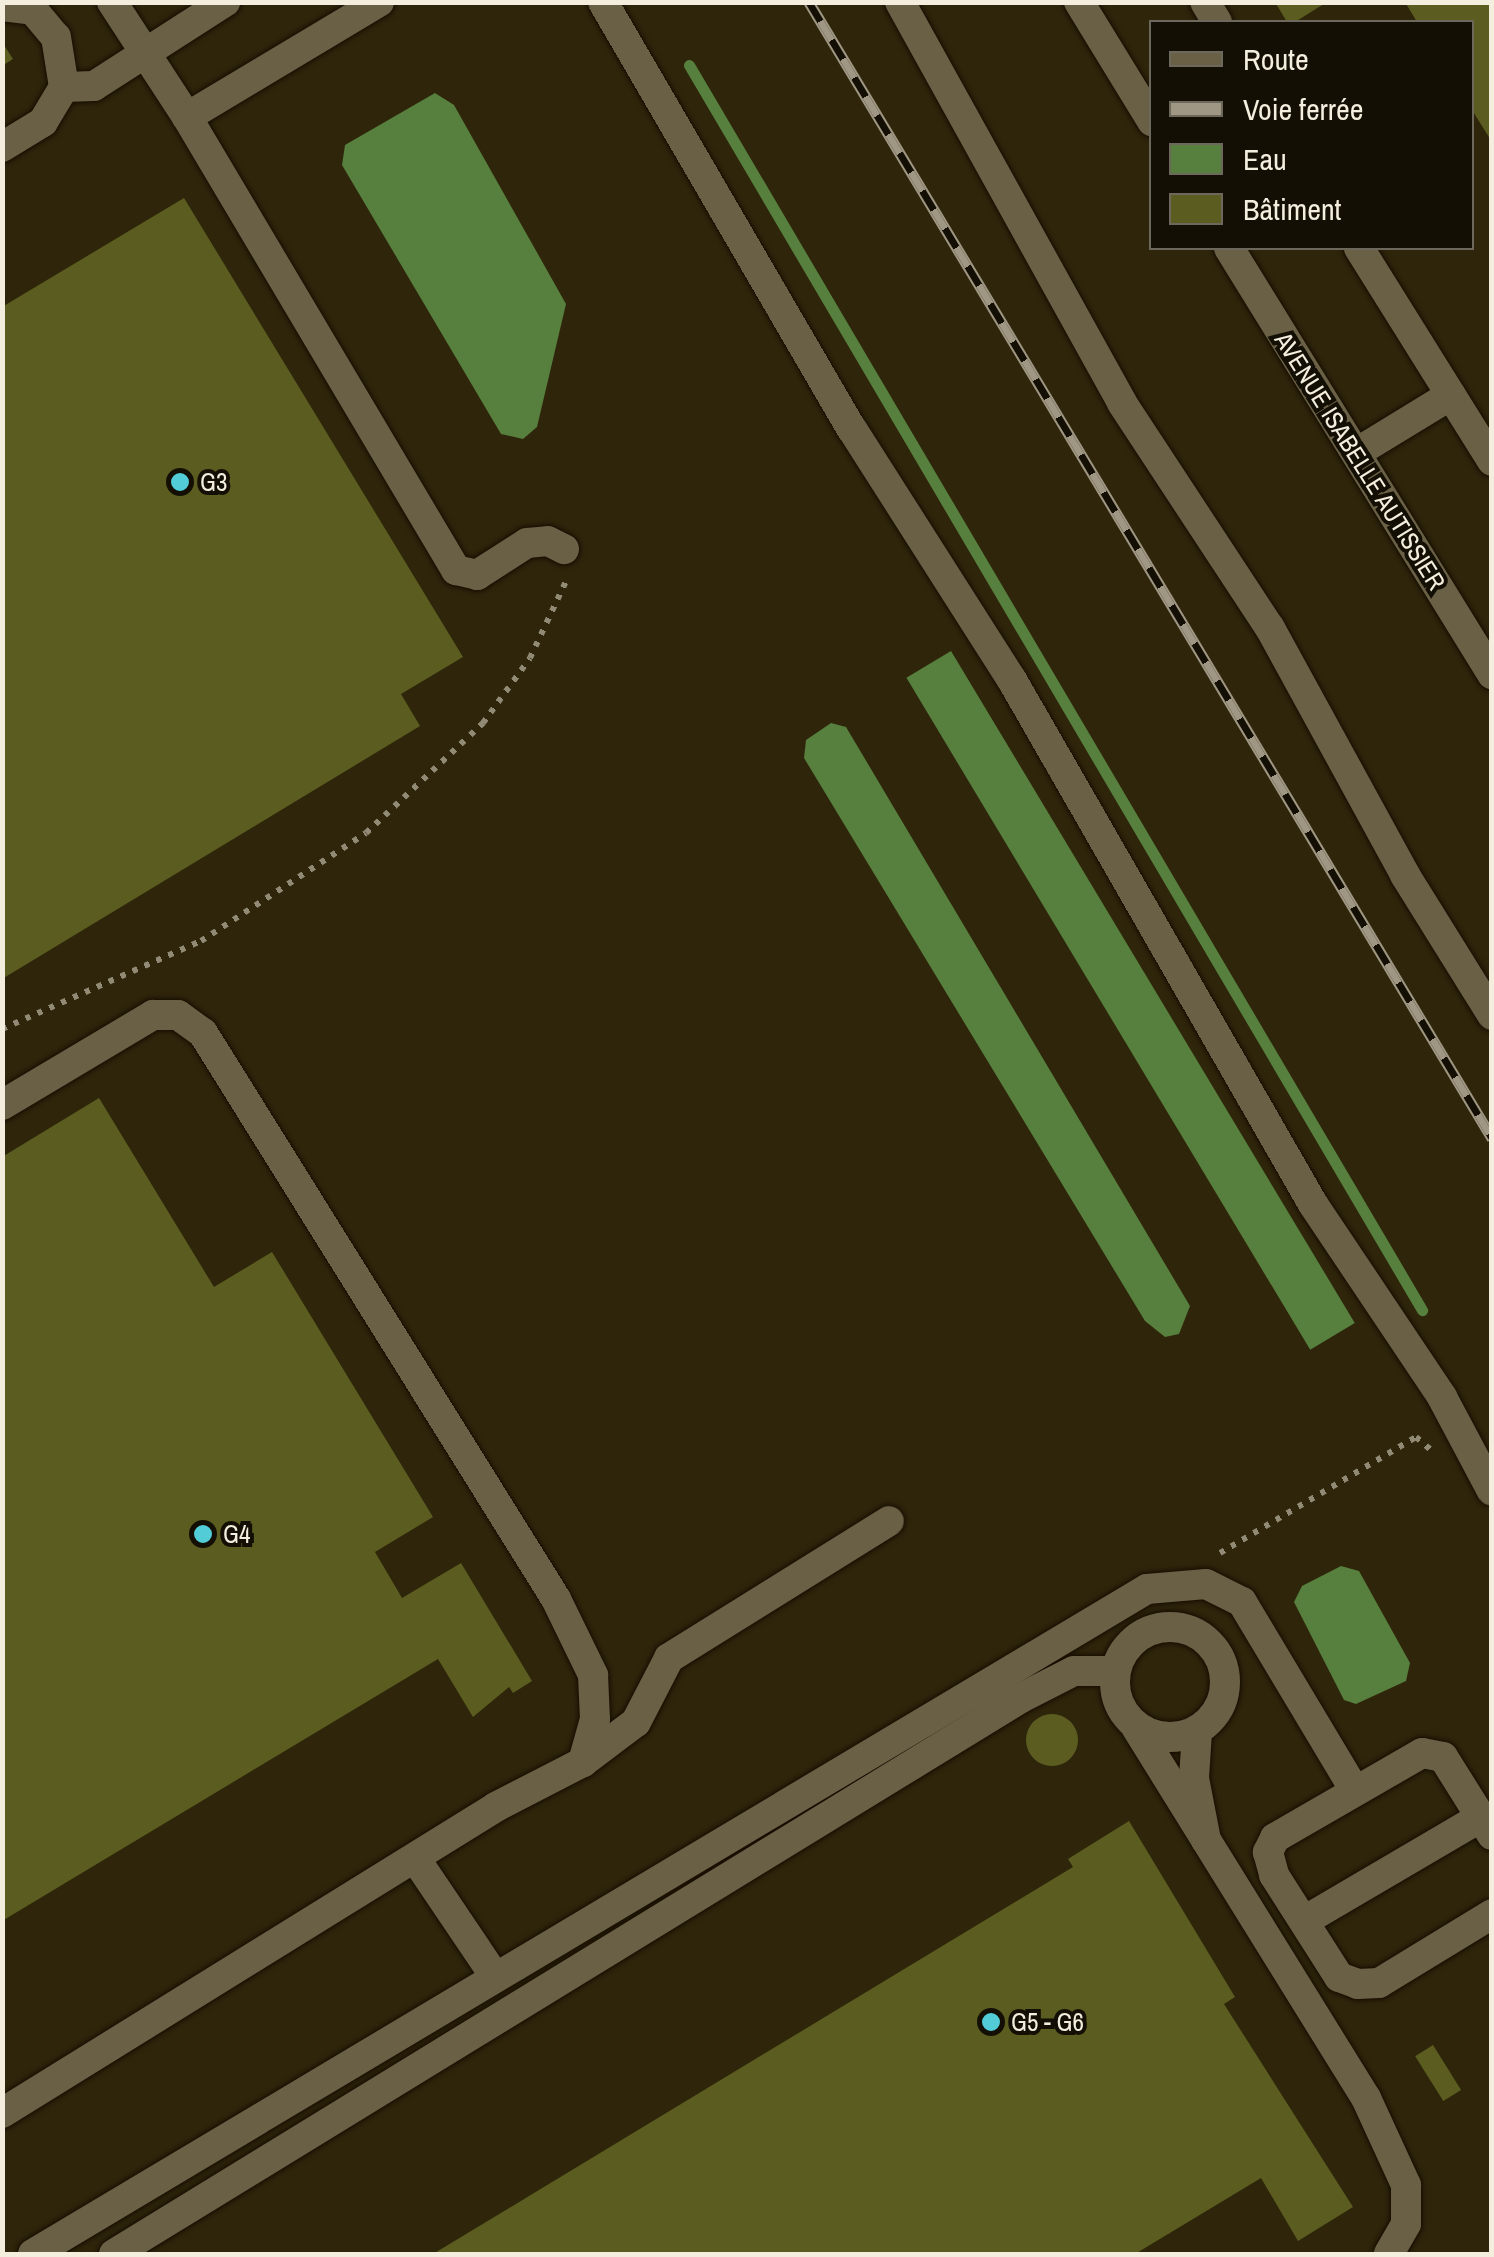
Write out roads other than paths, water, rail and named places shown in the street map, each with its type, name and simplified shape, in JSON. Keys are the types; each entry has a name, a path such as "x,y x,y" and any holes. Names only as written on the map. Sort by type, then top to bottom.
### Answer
{"street":[{"path":"112,2 142,56 186,117 456,570 477,575 528,543 548,541 564,548"},
{"path":"64,87 94,86 226,2"},
{"path":"186,117 378,2"},
{"path":"603,2 852,428 1012,680 1313,1204 1472,1452 1492,1491"},
{"path":"900,2 1122,402 1270,628 1404,876 1492,1015"},
{"path":"1079,2 1149,116"},
{"path":"2,6 33,10 56,37 64,87 43,122 2,148"},
{"name":"AVENUE ISABELLE AUTISSIER","path":"1231,250 1492,674"},
{"path":"1360,250 1492,461"},
{"path":"1356,454 1452,395"},
{"path":"2,1106 153,1015 178,1015 203,1033 556,1599 593,1675 595,1719 583,1762"},
{"path":"2,2113 415,1858 583,1762 636,1722 668,1658 890,1521"},
{"path":"33,2254 1147,1589 1172,1582 1206,1584 1242,1602 1356,1791"},
{"path":"1136,1728 1166,1738 1198,1732 1220,1709 1226,1678 1215,1648 1189,1629 1158,1627 1130,1642 1115,1670 1117,1702 1366,2098 1406,2185 1406,2224 1389,2254"},
{"path":"114,2254 1021,1698 1074,1672 1115,1670"},
{"path":"1198,1732 1194,1778 1206,1840"},
{"path":"1304,1922 1486,1826 1443,1757 1422,1754 1275,1838 1268,1852 1304,1922 1339,1977 1379,1984 1492,1914"},
{"path":"415,1858 494,1976"}],"water":[{"path":"435,93 454,105 566,304 537,427 523,439 501,434 342,165 345,145"},
{"path":"951,651 1355,1323 1310,1350 906,678"},
{"path":"831,723 846,727 1190,1306 1179,1334 1165,1337 1145,1321 804,758 806,740"},
{"path":"1341,1566 1359,1571 1410,1663 1406,1681 1356,1704 1344,1700 1294,1602 1302,1586"}],"waterway":[{"path":"689,65 1422,1310"}],"railway":[{"path":"809,2 1492,1138"}],"place":[{"name":"G3","path":"180,482"},
{"name":"G4","path":"203,1534"},
{"name":"G5 - G6","path":"991,2022"}]}
